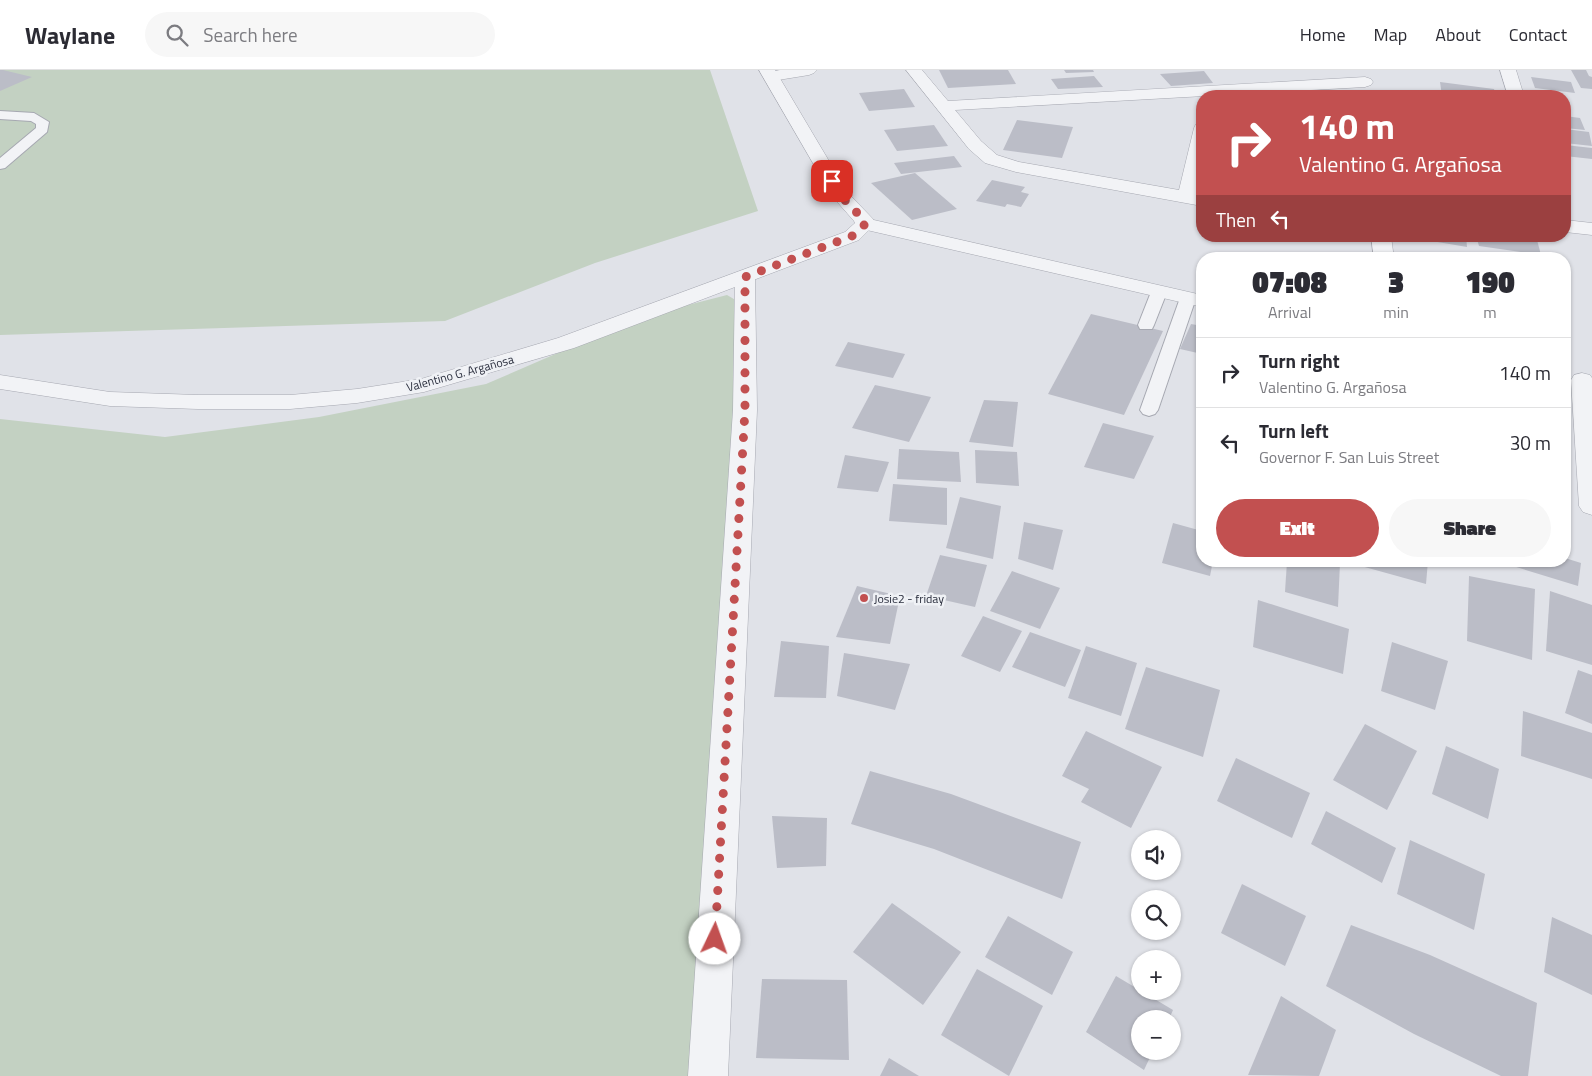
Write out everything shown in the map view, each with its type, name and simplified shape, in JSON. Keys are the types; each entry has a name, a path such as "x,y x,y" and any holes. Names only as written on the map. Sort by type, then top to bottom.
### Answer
{"street":[{"path":"809,70 770,73 841,196 863,219 865,224 1195,299"},
{"path":"914,70 974,145 992,159 1016,167 1195,198"},
{"path":"1508,70 1514,90"},
{"path":"1266,90 1365,83"},
{"path":"944,106 1196,95"},
{"name":"Valentino G. Argañosa","path":"0,382 110,399 290,402 357,396 424,384 566,344 852,236 865,224"},
{"path":"1571,227 1592,230"},
{"path":"708,1076 745,410 745,277"},
{"path":"1580,380 1592,506"}],"lane":[{"path":"0,115 34,117 43,122 42,129 0,164"},
{"path":"1146,325 1159,292"},
{"path":"1149,410 1195,299"}],"green space":[{"path":"0,70 710,70 758,211 595,263 445,321 0,335"},
{"path":"727,295 744,305 689,1076 0,1076 0,419 165,437 319,417 486,384 641,317"}],"building":[{"path":"0,70 3,70 32,77 0,91"},
{"path":"939,70 1008,70 1016,84 948,88"},
{"path":"1064,70 1093,70 1094,72 1066,73"},
{"path":"1571,70 1586,70 1589,76 1592,77 1592,89 1581,88"},
{"path":"1204,71 1213,83 1171,86 1160,74"},
{"path":"1094,76 1103,87 1058,89 1051,79"},
{"path":"1531,77 1571,82 1575,93 1571,92 1571,90 1535,88"},
{"path":"1440,82 1494,90 1441,90"},
{"path":"904,89 915,107 869,111 859,93"},
{"path":"1571,117 1580,118 1585,130 1571,129"},
{"path":"1017,120 1073,127 1062,158 1003,150"},
{"path":"934,125 948,146 897,151 884,130"},
{"path":"1571,130 1589,132 1592,146 1571,144"},
{"path":"1571,146 1592,148 1592,159 1571,157"},
{"path":"954,156 962,167 901,174 894,163"},
{"path":"915,173 957,209 912,220 871,183"},
{"path":"992,180 1025,187 1021,192 1029,194 1021,207 1007,204 1005,207 976,201"},
{"path":"1438,242 1467,242 1467,247"},
{"path":"1478,242 1538,242 1540,252 1520,252 1479,246"},
{"path":"1091,314 1163,331 1124,415 1048,394"},
{"path":"1191,324 1196,325 1196,353 1180,349"},
{"path":"848,342 905,354 893,378 835,366"},
{"path":"875,385 931,397 909,442 852,428"},
{"path":"984,400 1018,402 1013,447 969,442"},
{"path":"1103,423 1154,436 1134,479 1084,467"},
{"path":"899,449 959,452 961,482 897,479"},
{"path":"975,450 1017,452 1019,486 976,483"},
{"path":"845,455 889,462 878,492 837,488"},
{"path":"893,484 947,488 947,525 889,521"},
{"path":"960,497 1001,506 993,559 946,548"},
{"path":"1024,522 1063,530 1053,570 1018,559"},
{"path":"1173,523 1196,529 1196,567 1212,567 1210,576 1162,563"},
{"path":"940,555 987,565 975,607 926,596"},
{"path":"1571,560 1581,563 1578,586 1516,567 1571,567"},
{"path":"1287,567 1340,567 1338,607 1285,592"},
{"path":"1365,567 1427,567 1426,584"},
{"path":"1012,571 1060,588 1040,629 990,611"},
{"path":"1469,576 1535,589 1532,660 1467,641"},
{"path":"857,586 900,596 890,644 836,637"},
{"path":"1550,591 1592,605 1592,665 1546,651"},
{"path":"1258,600 1349,629 1343,674 1253,647"},
{"path":"983,616 1022,631 1000,672 961,656"},
{"path":"1030,632 1081,650 1065,687 1012,667"},
{"path":"781,641 829,646 826,698 774,697"},
{"path":"1392,642 1448,661 1435,710 1381,691"},
{"path":"1086,646 1137,663 1121,716 1068,698"},
{"path":"844,653 910,664 895,710 837,696"},
{"path":"1146,667 1220,690 1203,757 1125,729"},
{"path":"1578,670 1592,675 1592,724 1565,713"},
{"path":"1523,711 1592,733 1592,779 1521,756"},
{"path":"1365,724 1417,751 1387,810 1333,780"},
{"path":"1086,731 1162,767 1131,828 1081,802 1089,789 1062,776"},
{"path":"1446,746 1499,769 1488,819 1432,794"},
{"path":"1236,758 1310,793 1292,838 1217,801"},
{"path":"870,771 951,794 1081,842 1062,899 934,849 851,824"},
{"path":"1326,811 1396,848 1382,883 1311,844"},
{"path":"772,816 827,818 826,866 777,868"},
{"path":"1410,840 1485,874 1474,930 1397,894"},
{"path":"1242,884 1306,916 1285,966 1221,933"},
{"path":"892,903 961,952 923,1005 853,952"},
{"path":"1008,916 1073,952 1052,995 985,957"},
{"path":"1552,917 1592,935 1592,995 1544,972"},
{"path":"1351,925 1430,955 1537,1003 1528,1076 1501,1076 1414,1034 1326,986"},
{"path":"977,969 1043,1006 1009,1076 941,1035"},
{"path":"1116,976 1131,985 1131,1000 1156,1000 1173,1010 1131,1010 1131,1060 1149,1060 1144,1070 1086,1032"},
{"path":"762,979 847,980 849,1060 756,1058"},
{"path":"1281,996 1336,1030 1319,1076 1248,1075"},
{"path":"889,1058 919,1076 880,1076"}],"place":[{"name":"Josie2 - friday","path":"864,598"}],"route":[{"path":"715,939 745,410 745,277 852,236 860,230 865,224 863,219 848,205 832,181"}]}
